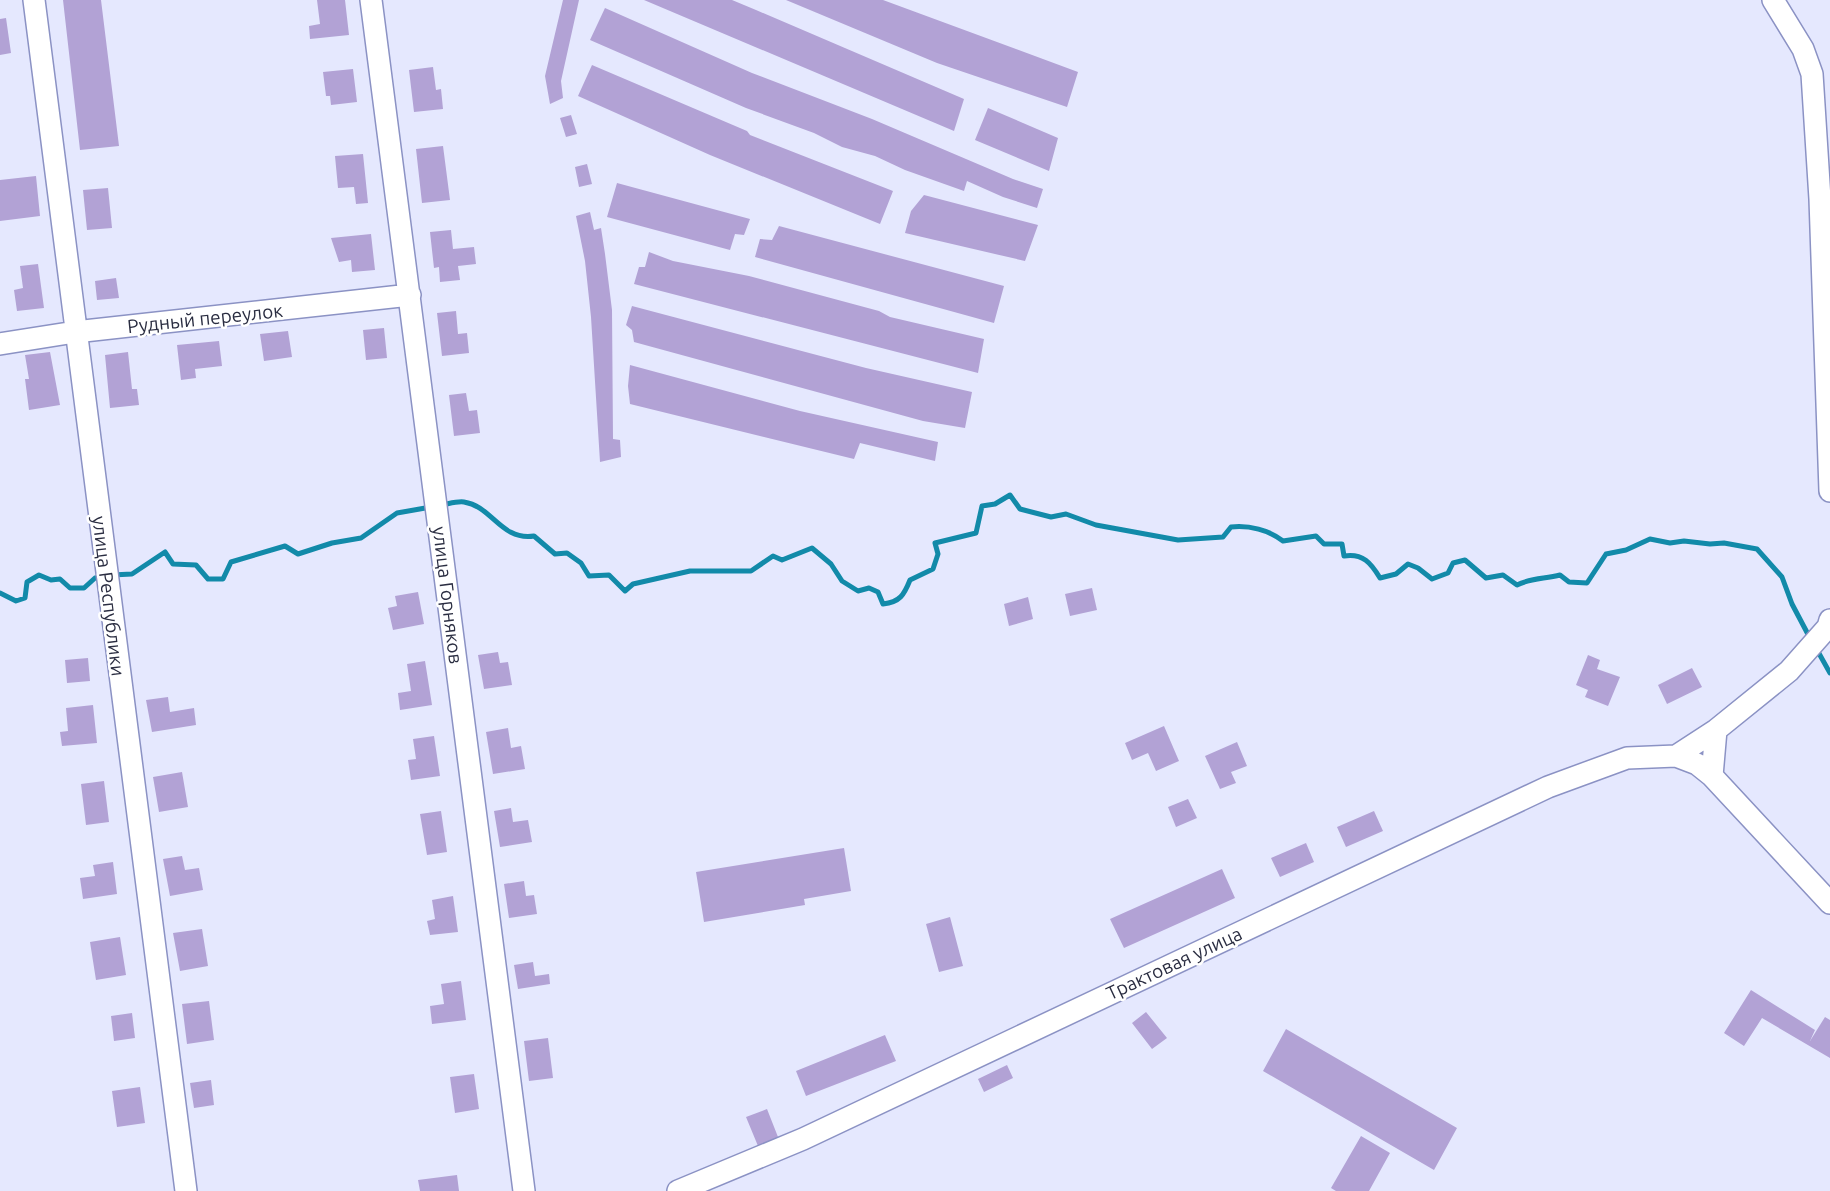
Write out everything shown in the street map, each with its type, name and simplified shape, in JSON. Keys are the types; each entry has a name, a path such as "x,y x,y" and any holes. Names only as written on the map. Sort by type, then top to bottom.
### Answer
{"street":[{"name":"улица Республики","path":"34,0 186,1191"},
{"name":"улица Горняков","path":"371,0 524,1191"},
{"path":"1773,0 1803,49 1812,74 1820,199 1830,491"},
{"name":"Рудный переулок","path":"0,344 75,331 410,295"},
{"path":"1676,756 1716,730 1790,671 1828,627 1830,620"},
{"path":"1712,776 1716,730"},
{"path":"1676,756 1697,764 1712,776 1830,903"},
{"name":"Трактовая улица","path":"678,1191 803,1139 1548,787 1627,758 1676,756"}],"building":[{"path":"63,0 101,0 119,146 80,150"},
{"path":"317,0 345,0 349,35 310,39 309,26 320,24"},
{"path":"563,0 579,0 561,81 563,98 550,104 545,76"},
{"path":"644,0 732,0 756,10 964,99 954,131"},
{"path":"786,0 883,0 1078,72 1067,107 937,63"},
{"path":"605,8 752,73 1043,189 1037,208 967,181 964,191 875,156 842,147 590,40"},
{"path":"6,18 11,53 0,55 0,19"},
{"path":"592,65 747,131 750,135 893,191 880,224 710,155 578,96"},
{"path":"433,67 436,90 441,89 443,109 414,112 409,70"},
{"path":"353,69 357,102 331,105 330,96 326,96 323,72"},
{"path":"988,108 1058,138 1049,171 975,140"},
{"path":"571,115 577,134 566,137 560,118"},
{"path":"443,146 450,200 422,203 416,149"},
{"path":"363,154 368,203 356,204 354,187 338,188 335,156"},
{"path":"587,164 592,184 579,187 575,167"},
{"path":"36,176 40,216 0,221 0,180"},
{"path":"617,183 750,219 744,235 735,234 730,250 607,217"},
{"path":"108,188 112,228 87,230 83,190"},
{"path":"924,195 1038,225 1025,261 905,233 911,211"},
{"path":"590,212 594,230 601,228 605,254 612,310 613,439 620,440 621,457 600,462 591,317 585,261 576,216"},
{"path":"779,226 1004,286 994,323 755,257 760,239 772,240"},
{"path":"451,230 453,249 474,247 476,264 458,266 460,280 440,282 439,267 434,268 430,232"},
{"path":"371,234 375,270 352,272 351,260 339,262 331,238"},
{"path":"649,252 673,261 749,276 879,311 890,317 984,339 978,373 634,284 639,267 645,267"},
{"path":"38,264 44,308 17,311 14,290 23,288 20,266"},
{"path":"116,278 119,298 97,300 95,281"},
{"path":"632,306 866,368 972,392 965,428 923,421 634,342 632,330 626,325"},
{"path":"456,311 458,334 467,333 469,353 442,356 437,313"},
{"path":"384,328 387,358 366,360 363,330"},
{"path":"288,331 292,357 264,361 260,334"},
{"path":"219,341 222,366 195,369 196,378 181,380 177,345"},
{"path":"50,352 60,405 29,410 25,379 29,379 25,355"},
{"path":"128,352 132,389 137,389 139,405 110,408 105,355"},
{"path":"630,365 800,411 938,442 935,461 860,443 854,459 630,404"},
{"path":"466,393 469,411 477,410 480,433 454,436 449,395"},
{"path":"1092,588 1097,610 1070,616 1065,594"},
{"path":"418,592 424,624 393,630 388,608 397,606 395,596"},
{"path":"1028,597 1033,619 1009,626 1004,604"},
{"path":"498,652 500,663 508,662 512,685 484,689 478,655"},
{"path":"1588,655 1600,660 1597,669 1620,677 1608,706 1585,697 1588,690 1576,685"},
{"path":"88,658 90,681 67,683 65,660"},
{"path":"425,661 432,705 400,710 398,693 411,691 407,664"},
{"path":"1692,668 1702,687 1667,704 1658,685"},
{"path":"168,697 170,712 194,708 196,725 152,732 146,700"},
{"path":"93,705 97,743 62,746 60,732 68,731 66,708"},
{"path":"1164,726 1179,761 1156,771 1148,753 1132,760 1125,743"},
{"path":"508,728 511,748 521,746 525,769 493,774 486,732"},
{"path":"434,736 440,776 411,780 408,760 416,759 413,739"},
{"path":"1237,742 1247,766 1231,772 1236,783 1220,789 1205,756"},
{"path":"182,772 188,807 159,812 153,777"},
{"path":"104,781 109,822 86,825 81,784"},
{"path":"1188,799 1197,818 1176,827 1168,807"},
{"path":"511,808 513,822 528,820 532,842 500,847 494,811"},
{"path":"441,811 447,852 427,855 420,814"},
{"path":"1374,811 1383,831 1346,847 1337,827"},
{"path":"1306,843 1314,862 1280,877 1271,858"},
{"path":"844,848 851,891 804,899 805,905 704,922 696,872"},
{"path":"182,856 185,870 199,868 203,890 170,896 163,859"},
{"path":"113,862 117,894 83,899 80,878 95,876 93,865"},
{"path":"1222,869 1235,898 1124,948 1110,919"},
{"path":"524,881 526,896 534,895 537,914 509,918 504,884"},
{"path":"453,896 458,932 430,935 427,921 435,919 432,900"},
{"path":"950,917 963,966 939,972 926,924"},
{"path":"202,929 208,966 180,971 173,933"},
{"path":"120,937 126,975 96,980 90,942"},
{"path":"533,962 535,976 549,974 550,984 518,989 514,965"},
{"path":"461,981 466,1020 432,1024 430,1006 444,1004 441,984"},
{"path":"1751,990 1815,1030 1810,1041 1825,1017 1830,1020 1830,1058 1762,1018 1744,1046 1724,1033"},
{"path":"209,1001 214,1040 187,1044 182,1004"},
{"path":"1146,1012 1167,1038 1152,1049 1132,1023"},
{"path":"132,1013 135,1038 114,1041 111,1016"},
{"path":"1286,1029 1457,1128 1434,1170 1263,1071"},
{"path":"885,1035 896,1061 806,1096 796,1071"},
{"path":"548,1038 553,1078 529,1081 524,1041"},
{"path":"1007,1065 1013,1078 984,1092 978,1079"},
{"path":"474,1074 479,1109 455,1113 450,1077"},
{"path":"211,1080 214,1105 194,1108 190,1083"},
{"path":"140,1087 145,1123 117,1127 112,1091"},
{"path":"767,1109 778,1137 758,1146 746,1117"},
{"path":"1361,1136 1390,1153 1369,1191 1336,1191 1331,1188"},
{"path":"457,1175 459,1191 420,1191 418,1180"}],"waterway":[{"path":"441,505 461,502 474,505 513,533 534,536 555,554 567,553 581,563 589,576 609,575 625,591 633,584 690,571 751,571 773,556 782,560 812,548 831,564 842,581 858,591 869,588 878,592 883,604 903,594 910,580 933,569 938,554 935,543 976,533 982,506 995,504 1010,495 1020,509 1051,517 1066,514 1096,525 1178,540 1223,537 1231,527 1265,531 1283,541 1316,536 1324,544 1342,544 1344,556 1351,555 1366,560 1380,578 1396,574 1408,564 1432,579 1448,573 1453,563 1465,560 1486,578 1503,575 1517,585 1560,575 1569,582 1587,583 1606,554 1626,550 1650,539 1670,543 1724,543 1757,549 1782,577 1792,604 1811,640"},
{"path":"112,575 132,574 165,552 173,564 196,565 208,579 223,579 231,562 285,546 298,554 332,543 361,538 397,513 431,507"},
{"path":"0,593 16,601 25,598 27,582 39,575 51,580 60,579 70,588 84,588 95,578 102,577"},
{"path":"1816,648 1830,673"}]}
